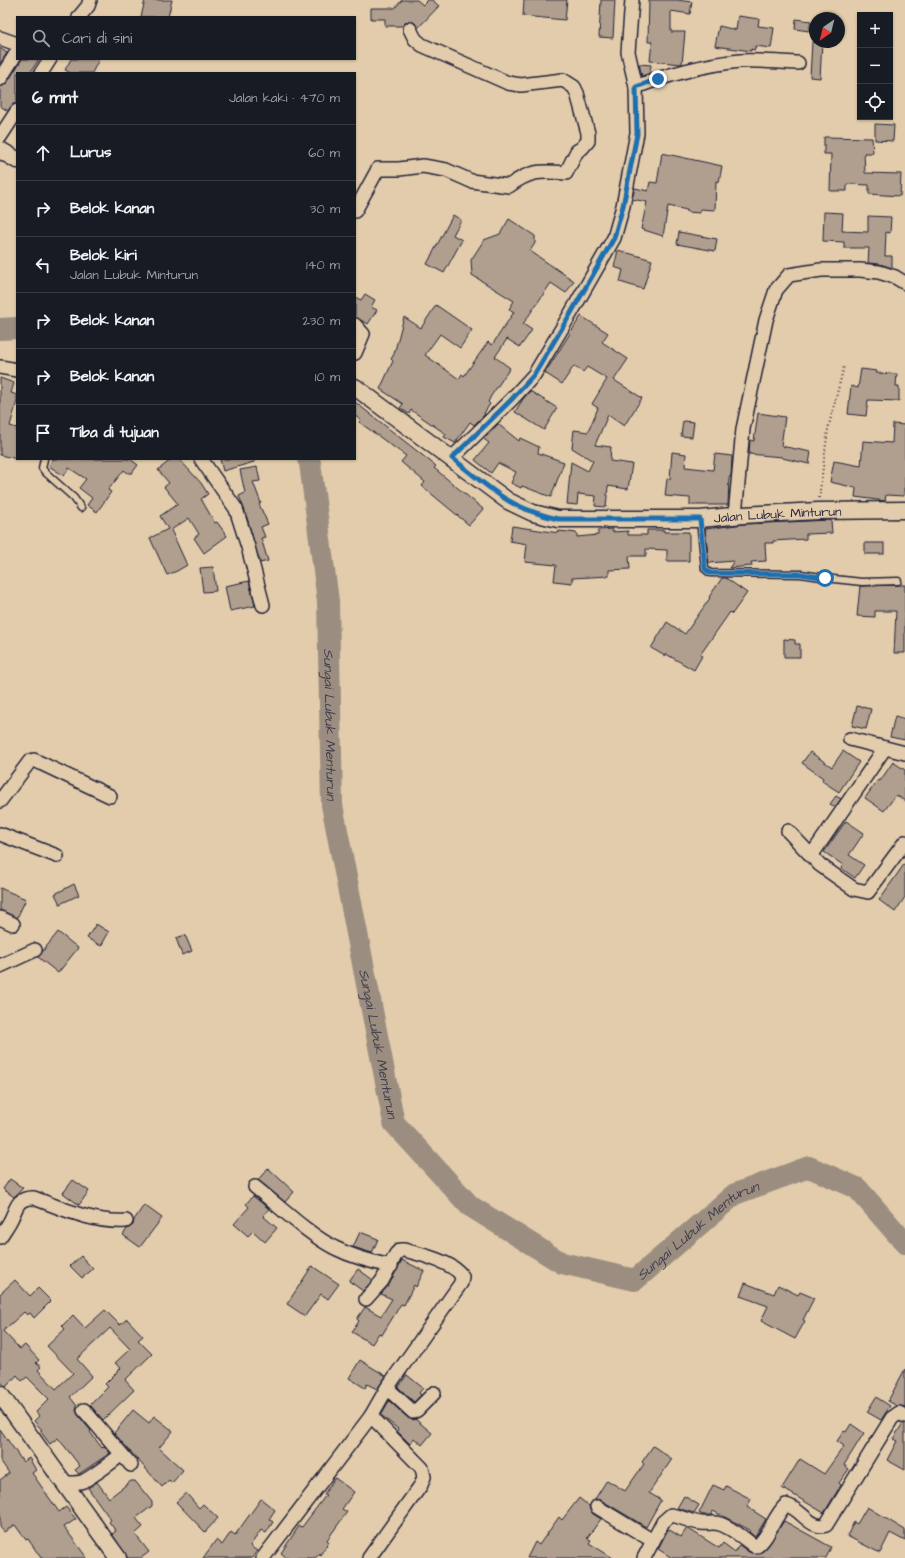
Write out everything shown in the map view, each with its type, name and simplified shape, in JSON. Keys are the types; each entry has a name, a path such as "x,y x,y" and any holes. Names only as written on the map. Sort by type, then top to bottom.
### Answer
{"street":[{"path":"80,16 88,6 90,0"},
{"path":"452,458 511,400 534,375 614,238 623,206 637,134 636,87 628,52 632,0"},
{"path":"356,209 378,169 399,169 423,166 446,170 471,181 509,186 520,178 539,171 566,172 577,151 588,141 588,134 577,94 569,82 563,80 521,85 508,83 422,45 414,39 410,29"},
{"path":"0,38 16,44"},
{"path":"0,79 16,54"},
{"path":"42,72 49,60"},
{"path":"636,87 665,77 706,67 740,61 798,63"},
{"path":"0,137 16,113"},
{"path":"0,150 16,159"},
{"path":"735,516 743,429 766,320 776,290 789,275 821,270 860,270 879,272 895,277 905,283"},
{"path":"356,326 363,334 356,351"},
{"path":"0,367 16,370"},
{"name":"Jalan Lubuk Minturun","path":"356,387 508,501 533,513 558,519 700,519 818,511 905,510"},
{"path":"203,460 236,509 248,547 262,604"},
{"path":"850,739 905,753"},
{"path":"811,856 885,748"},
{"path":"0,801 30,761 34,760 110,796"},
{"path":"788,831 820,865 854,889 868,892 905,842"},
{"path":"0,834 57,856"},
{"path":"0,918 13,924"},
{"path":"0,966 35,950"},
{"path":"255,1187 314,1235 335,1248 367,1260 391,1266"},
{"path":"0,1237 10,1222 18,1204 22,1199 28,1197 77,1214 114,1222 126,1220"},
{"path":"268,1556 370,1416 387,1388 462,1280 462,1276 453,1268 436,1260 404,1250 396,1254 382,1281 366,1299"},
{"path":"387,1388 413,1412 417,1410 434,1393"},
{"path":"0,1394 118,1558"},
{"path":"84,1410 131,1465"},
{"path":"758,1552 760,1543 786,1505 799,1512 816,1526 826,1525 892,1418 899,1413 905,1416"},
{"path":"369,1558 421,1485 424,1477 422,1468 370,1416"},
{"path":"65,1483 83,1482 122,1454"},
{"path":"597,1507 653,1541"},
{"path":"644,1558 663,1522 672,1515 704,1524 718,1523 727,1527 754,1546 758,1552"}],"lane":[{"path":"44,460 42,468 45,472 66,490 81,508"},
{"path":"700,519 705,569 710,573 801,574 834,580 898,581"}],"path":[{"path":"818,511 828,429 844,366"}],"building":[{"path":"145,0 172,0 168,16 141,16"},
{"path":"402,0 417,0 423,5 428,0 432,0 439,6 418,28 415,23 411,21 406,22 403,26 385,26 385,19 371,19 371,8 395,8"},
{"path":"524,0 567,0 565,20 523,16"},
{"path":"601,0 615,0 613,38 599,37"},
{"path":"649,0 677,0 692,2 690,14 671,11 671,32 685,32 682,64 650,61 652,42 648,42"},
{"path":"738,16 759,19 758,26 774,28 771,48 755,46 755,50 751,49 751,51 715,46 719,26 736,30"},
{"path":"796,19 809,21 809,31 795,29"},
{"path":"0,48 7,53 0,64"},
{"path":"812,48 822,48 820,78 810,77"},
{"path":"21,60 38,60 31,72 16,72 16,103 13,104 8,111 0,106 0,87 7,83"},
{"path":"70,60 98,60 92,72 69,72 65,70"},
{"path":"639,64 651,65 650,73 642,76"},
{"path":"875,124 894,125 893,141 875,140"},
{"path":"824,137 872,138 873,153 864,153 865,173 901,174 900,196 869,194 869,185 847,184 847,191 830,191 831,154 824,154"},
{"path":"662,153 722,166 719,182 716,181 715,210 700,209 700,213 687,212 687,210 668,206 663,236 641,229 647,202 632,199 635,188 648,191 650,182 657,183"},
{"path":"824,212 843,213 842,231 868,232 868,216 891,217 890,233 886,232 885,256 892,256 892,268 880,264 868,263 869,248 844,248 844,242 823,241"},
{"path":"453,215 461,220 453,235 462,240 444,273 427,264"},
{"path":"509,219 535,236 535,243 530,251 574,281 566,293 551,283 523,324 532,330 520,347 507,339 495,357 510,368 491,396 488,402 490,404 484,413 485,414 474,425 470,422 455,443 444,437 446,434 411,410 409,414 400,408 403,404 380,389 393,361 391,359 394,354 404,317 421,328 436,305 472,330 460,348 440,334 425,355 459,379 462,374 464,376 488,342 492,345 514,312 509,309 514,301 472,275 471,260 484,240 500,234"},
{"path":"679,232 717,239 715,251 677,244"},
{"path":"618,250 652,260 643,289 620,282 623,270 614,267"},
{"path":"365,294 375,300 371,307 377,310 368,324 356,318 356,298 361,300"},
{"path":"581,316 608,333 602,342 628,359 614,380 642,398 624,426 608,415 595,445 611,447 610,461 632,464 628,489 608,486 606,507 595,506 596,496 578,494 577,505 567,504 571,462 588,471 593,461 572,448 574,430 588,432 598,408 592,404 607,379 587,367 583,372 574,366 562,384 545,373"},
{"path":"861,369 877,371 876,373 897,374 896,386 899,386 899,401 868,400 866,416 848,414 851,386 858,388"},
{"path":"0,378 14,383 11,393 16,395 16,405 10,426 16,428 16,459 0,455"},
{"path":"530,391 557,408 544,430 515,412"},
{"path":"356,403 436,466 434,468 483,509 469,525 422,486 425,482 401,462 406,456 359,422 361,420 356,417"},
{"path":"758,413 785,417 781,446 811,452 809,464 782,457 749,454 750,440 754,441"},
{"path":"683,421 694,422 692,437 681,436"},
{"path":"498,424 519,441 520,438 539,447 538,453 564,462 551,497 522,486 521,488 511,483 516,472 498,463 491,473 475,460 489,443 484,439"},
{"path":"893,424 905,425 904,496 886,495 885,501 855,497 856,488 830,482 834,461 861,466 863,441 892,443"},
{"path":"672,452 686,454 685,467 713,470 715,454 732,456 731,477 729,477 728,505 690,505 690,498 665,496 667,479 670,479"},
{"path":"52,460 131,460 138,465 132,473 128,473 124,470 108,490 111,492 97,512 87,505 92,498 79,488 86,479 69,468 64,476 49,466"},
{"path":"171,460 180,460 201,483 208,494 201,499 215,523 217,522 227,536 204,553 194,538 199,534 189,518 171,530 187,565 167,575 150,538 168,529 160,516 178,504 164,487 169,483 158,470"},
{"path":"220,460 254,460 254,462 223,471"},
{"path":"257,467 260,481 253,482 261,503 259,504 268,524 261,527 265,537 261,538 268,561 260,563 245,511 239,496 245,493 240,470"},
{"path":"831,520 832,533 806,534 806,539 773,541 773,543 765,543 766,561 751,562 752,566 729,568 734,561 709,563 705,529 744,524"},
{"path":"512,526 559,533 559,531 577,533 577,537 598,535 598,530 612,529 612,532 628,531 628,535 647,535 647,530 689,532 689,561 667,561 667,550 646,549 646,556 629,556 630,569 609,570 609,576 572,578 572,583 554,581 556,565 525,562 527,544 510,541"},
{"path":"865,543 884,543 884,554 865,554"},
{"path":"213,567 216,591 203,592 200,568"},
{"path":"722,578 726,578 747,593 732,614 730,612 700,655 702,656 694,670 666,654 665,656 651,648 667,622 685,634"},
{"path":"249,581 255,606 230,611 225,586"},
{"path":"905,585 905,653 894,653 896,611 875,611 875,617 857,616 860,586"},
{"path":"784,639 795,640 795,644 800,644 800,657 784,657"},
{"path":"857,706 871,709 866,729 852,726"},
{"path":"895,716 905,719 905,740 890,737"},
{"path":"843,751 859,762 839,792 822,781 823,778 802,763 810,752 832,767"},
{"path":"893,762 905,770 905,801 896,795 884,811 865,798 878,780 880,781"},
{"path":"836,796 841,799 835,807 830,804"},
{"path":"846,821 864,833 849,855 864,865 855,878 841,868 843,865 824,852"},
{"path":"905,863 905,897 895,912 879,900"},
{"path":"74,884 79,895 60,904 55,894"},
{"path":"0,888 26,899 17,918 0,910"},
{"path":"96,924 109,932 101,946 87,938"},
{"path":"58,932 78,948 58,973 38,957"},
{"path":"185,935 192,951 182,955 176,938"},
{"path":"268,1168 294,1192 285,1202 258,1180"},
{"path":"10,1179 23,1188 14,1197 3,1189"},
{"path":"73,1180 89,1191 79,1205 63,1193"},
{"path":"253,1196 269,1209 263,1216 277,1228 265,1242 253,1231 248,1236 234,1224 249,1207 246,1204"},
{"path":"144,1205 162,1218 140,1247 123,1235 127,1229 133,1225 134,1220"},
{"path":"360,1232 378,1239 372,1253 353,1247"},
{"path":"81,1256 93,1269 82,1278 70,1266"},
{"path":"402,1260 424,1271 416,1287 414,1285 404,1305 401,1304 382,1335 379,1333 372,1344 352,1332 359,1321 357,1319 365,1307 381,1316 392,1299 381,1294 389,1285"},
{"path":"312,1266 339,1284 328,1299 321,1294 305,1316 287,1304"},
{"path":"358,1269 373,1280 363,1291 349,1281"},
{"path":"15,1280 30,1296 38,1288 51,1301 34,1318 30,1313 27,1315 24,1312 3,1331 20,1349 25,1345 39,1360 36,1363 41,1367 38,1370 56,1389 73,1373 47,1346 65,1329 62,1326 73,1315 85,1328 105,1310 120,1325 127,1319 143,1336 138,1340 152,1354 125,1380 134,1390 103,1420 90,1405 108,1387 105,1384 121,1368 115,1363 130,1349 110,1328 77,1359 92,1376 70,1397 77,1406 76,1411 78,1415 91,1431 90,1432 102,1448 104,1446 110,1453 79,1474 75,1470 80,1466 58,1438 50,1444 40,1431 42,1430 34,1421 39,1416 36,1412 49,1399 27,1377 22,1381 17,1375 6,1387 0,1381 0,1294"},
{"path":"745,1283 774,1294 778,1285 798,1295 800,1292 814,1298 803,1320 805,1321 795,1339 761,1321 768,1306 740,1296"},
{"path":"360,1360 386,1376 377,1389 367,1384 365,1388 349,1378"},
{"path":"905,1369 905,1407 897,1406 888,1401"},
{"path":"407,1375 423,1388 419,1393 421,1395 414,1402 398,1387"},
{"path":"876,1397 890,1406 881,1420 867,1412"},
{"path":"389,1401 408,1418 415,1419 432,1433 422,1445 414,1438 410,1444 397,1431 398,1429 381,1415"},
{"path":"133,1410 149,1423 154,1416 173,1431 159,1448 183,1470 172,1483 169,1480 162,1487 114,1433"},
{"path":"903,1423 905,1424 905,1470 887,1460 897,1441 893,1439"},
{"path":"851,1424 864,1433 844,1465 849,1469 839,1483 841,1485 824,1513 782,1488 800,1459 824,1474 844,1446 837,1441 844,1431 846,1432"},
{"path":"0,1429 23,1462 29,1458 36,1470 32,1473 59,1512 66,1507 76,1519 64,1527 87,1558 41,1558 28,1539 26,1540 15,1525 4,1532 0,1527 0,1480 9,1473 0,1460"},
{"path":"653,1446 672,1459 649,1493 661,1500 646,1527 601,1500 595,1499 607,1480 625,1491 644,1464 642,1462"},
{"path":"335,1478 354,1492 342,1509 347,1512 327,1540 329,1542 320,1555 319,1553 315,1558 287,1558 281,1553 299,1526 302,1527 326,1495 324,1494"},
{"path":"131,1481 135,1481 152,1502 152,1506 136,1518 143,1527 135,1534 149,1552 141,1558 127,1557 112,1534 116,1531 109,1522 111,1520 88,1488 97,1482 109,1498"},
{"path":"713,1485 724,1490 726,1486 751,1499 747,1507 766,1519 755,1537 749,1532 750,1530 713,1511 711,1515 703,1515 699,1513"},
{"path":"186,1493 199,1508 203,1504 218,1518 205,1532 176,1502"},
{"path":"684,1496 699,1505 694,1513 677,1508"},
{"path":"579,1498 589,1506 593,1514 601,1519 587,1538 591,1540 589,1543 613,1558 527,1558 535,1542 539,1545 559,1517 562,1520"},
{"path":"261,1499 275,1510 269,1519 273,1522 266,1533 261,1530 250,1546 257,1551 252,1558 203,1558 216,1540 222,1545 231,1532 235,1535"},
{"path":"867,1507 905,1530 905,1541 890,1533 880,1553 847,1536 854,1522 857,1524"},
{"path":"784,1521 831,1547 826,1558 672,1558 658,1549 668,1529 681,1537 687,1528 719,1548 723,1543 735,1552 739,1545 749,1552 758,1554 767,1547"}],"waterway":[{"name":"Sungai Lubuk Menturun","path":"0,329 16,328"},
{"name":"Sungai Lubuk Menturun","path":"308,460 328,601 332,805 394,1123 470,1206 562,1263 635,1280 735,1194 809,1167 857,1188 905,1243"}],"route":[{"path":"658,79 636,87 637,134 623,206 614,238 534,375 511,400 452,458 508,501 533,513 545,516 558,519 700,519 705,569 710,573 801,574 825,578"}]}
